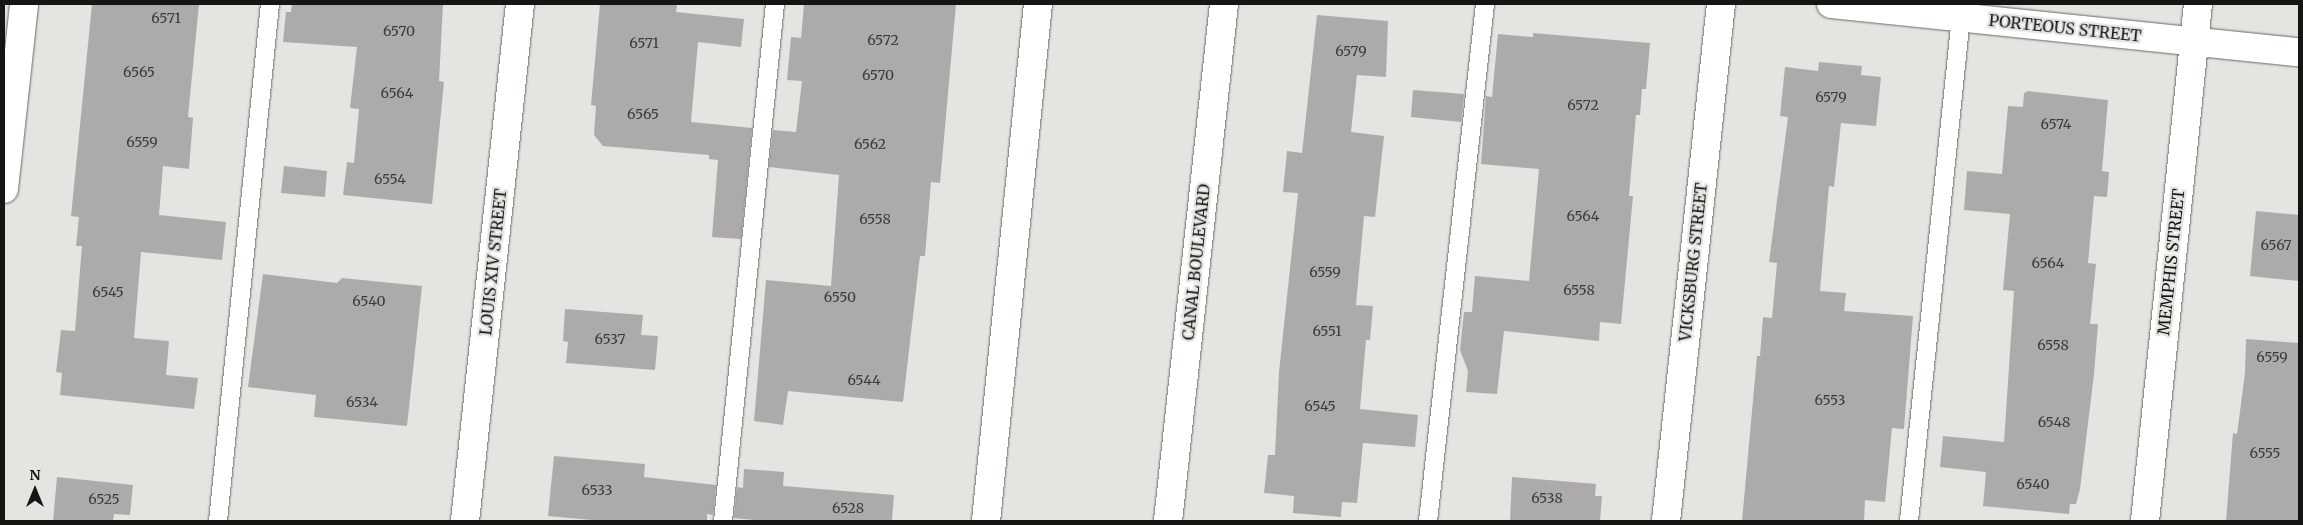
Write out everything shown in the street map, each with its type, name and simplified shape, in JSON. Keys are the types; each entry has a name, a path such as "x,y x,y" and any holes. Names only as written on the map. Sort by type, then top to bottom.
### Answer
{"street":[{"path":"4,189 24,4"},
{"name":"LOUIS XIV STREET","path":"466,521 520,4"},
{"path":"986,521 1038,4"},
{"name":"CANAL BOULEVARD","path":"1168,521 1224,4"},
{"name":"VICKSBURG STREET","path":"1666,521 1721,4"},
{"name":"PORTEOUS STREET","path":"1831,4 1961,10 2194,41 2299,52"},
{"name":"MEMPHIS STREET","path":"2144,521 2198,4"}],"lane":[{"path":"218,521 270,4"},
{"path":"723,521 774,4"},
{"path":"1428,521 1485,4"},
{"path":"1909,521 1961,10"}],"building":[{"path":"92,4 199,4 188,117 193,118 189,169 163,166 159,215 226,222 222,260 141,252 134,338 169,341 166,375 198,378 194,409 60,395 62,373 56,372 61,330 75,331 82,246 76,246 79,217 71,216"},
{"path":"292,4 443,4 439,81 444,82 432,204 343,195 347,162 354,163 359,109 350,108 357,47 283,42 286,12 291,12"},
{"path":"600,4 677,4 676,12 744,19 741,47 698,42 691,122 752,128 741,239 712,237 718,160 709,159 709,155 603,146 594,135 596,106 591,105"},
{"path":"804,4 956,4 940,183 931,182 925,256 920,256 903,402 788,391 783,425 754,421 766,280 831,286 839,175 769,167 773,130 796,132 802,81 787,80 791,37 801,38"},
{"path":"1317,15 1388,21 1386,77 1357,75 1351,132 1384,136 1375,217 1364,216 1356,305 1373,306 1370,340 1366,340 1360,409 1418,415 1415,447 1363,443 1357,503 1342,502 1341,517 1293,513 1294,496 1264,493 1268,455 1275,455 1279,372 1298,193 1283,192 1287,151 1302,153"},
{"path":"1533,33 1650,43 1646,89 1642,89 1640,115 1636,115 1629,196 1633,196 1621,324 1600,322 1599,341 1504,331 1497,394 1466,392 1468,371 1460,350 1464,312 1472,312 1475,276 1529,281 1539,169 1481,164 1486,96 1492,97 1498,34 1533,37"},
{"path":"1819,62 1862,66 1861,75 1881,77 1876,126 1841,123 1834,187 1829,186 1820,291 1846,293 1844,311 1913,316 1904,429 1892,428 1885,502 1865,500 1864,521 1742,521 1757,356 1760,356 1763,317 1772,318 1777,263 1769,262 1788,117 1780,116 1785,67 1818,71"},
{"path":"1413,90 1464,94 1461,122 1411,117"},
{"path":"2028,91 2108,100 2102,171 2109,172 2107,197 2094,196 2088,263 2096,264 2090,324 2098,324 2094,374 2080,489 2076,504 2070,504 2069,514 1983,506 1986,472 1940,467 1943,436 2004,442 2014,291 2003,290 2010,214 1964,210 1967,171 2002,174 2008,106 2023,107 2024,93"},
{"path":"284,166 327,171 325,197 281,193"},
{"path":"2256,211 2299,215 2299,281 2250,276"},
{"path":"263,274 337,283 342,278 422,286 407,426 314,417 316,395 248,387"},
{"path":"565,309 643,315 641,335 658,336 655,370 566,363 568,342 563,341"},
{"path":"2246,339 2299,343 2299,521 2226,521 2233,433 2237,434 2245,373"},
{"path":"554,456 645,464 644,477 716,485 713,515 707,514 707,521 603,521 548,516"},
{"path":"744,469 784,472 783,486 894,495 892,521 763,521 734,518 737,487 743,488"},
{"path":"57,477 133,485 130,515 114,514 113,521 53,521"},
{"path":"1512,477 1596,484 1595,496 1602,496 1600,521 1510,521"}]}
